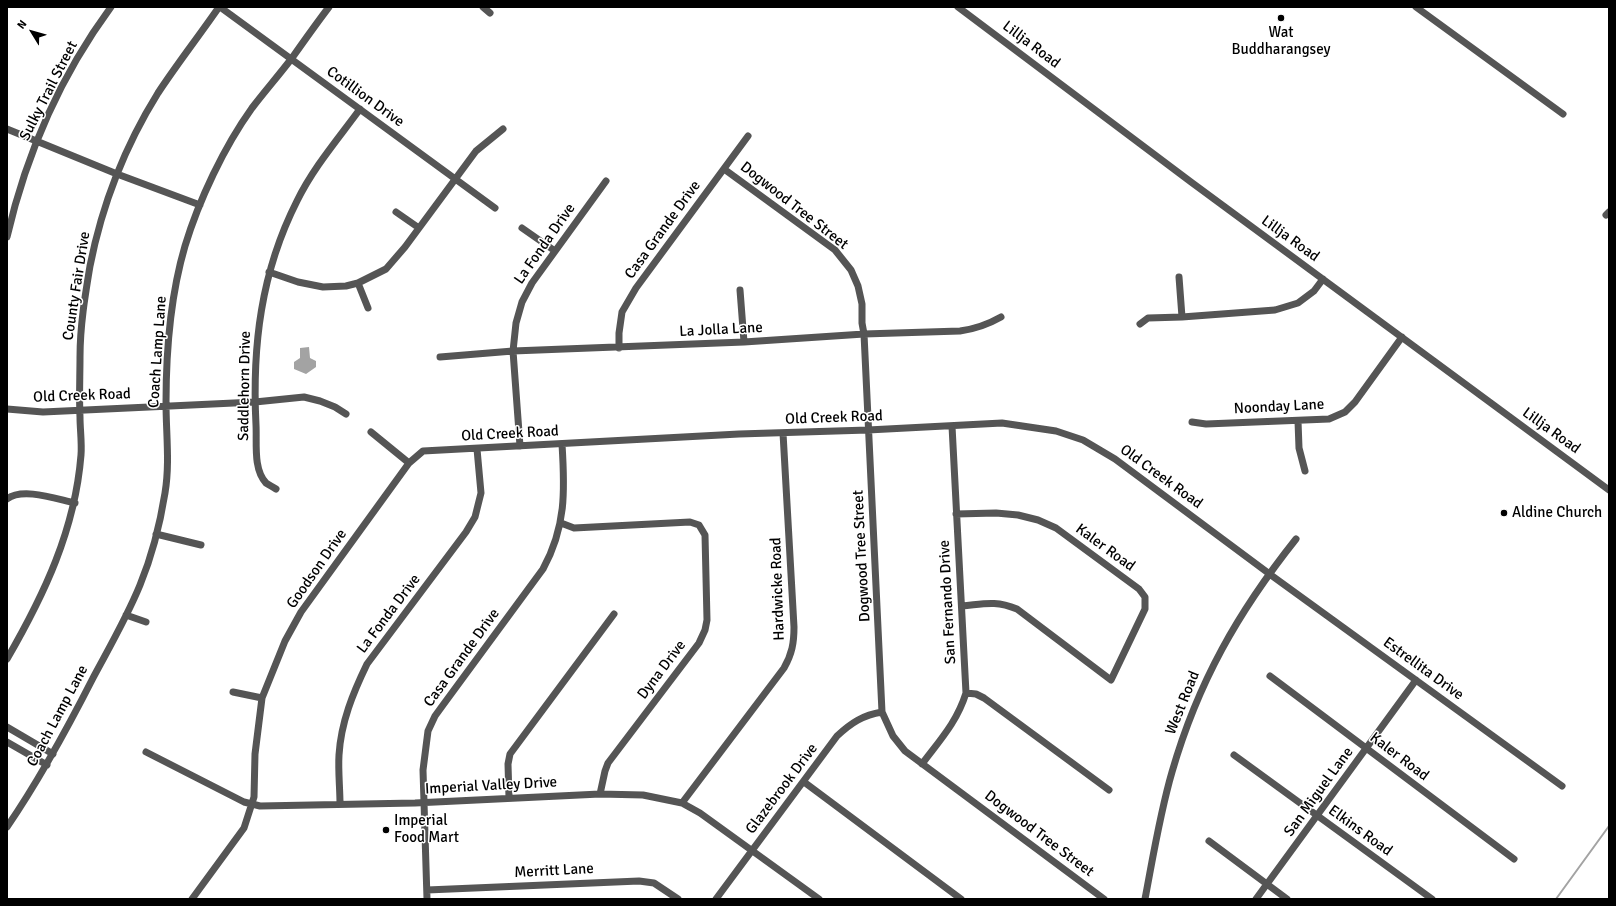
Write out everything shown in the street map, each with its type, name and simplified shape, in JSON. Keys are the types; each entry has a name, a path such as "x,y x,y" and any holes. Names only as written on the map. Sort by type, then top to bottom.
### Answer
{"street":[{"name":"Sulky Trail Street","path":"7,237 8,229 37,140 67,78 99,24 111,7"},
{"name":"Cotillion Drive","path":"220,7 495,208"},
{"name":"County Fair Drive","path":"7,659 49,580 75,503 81,454 80,354 82,316 98,233 116,174 136,132 158,93 220,7"},
{"name":"Coach Lamp Lane","path":"7,827 53,754 126,615 140,585 152,552 166,486 168,450 166,406 169,327 175,285 185,246 200,205 227,148 252,109 329,7"},
{"path":"483,7 490,12"},
{"name":"Lillja Road","path":"958,7 1609,490"},
{"path":"1416,7 1563,114"},
{"name":"Saddlehorn Drive","path":"276,489 266,483 258,471 255,402 255,363 258,328 269,272 283,231 297,201 309,180 360,109"},
{"path":"7,129 37,140 116,174 200,205"},
{"path":"269,272 298,282 323,287 346,286 358,283 386,269 405,247 476,151 502,130"},
{"name":"Casa Grande Drive","path":"619,348 619,333 622,312 636,288 748,136"},
{"name":"Dogwood Tree Street","path":"724,169 835,250 851,270 858,286 862,304 862,323 864,334 882,712 893,736 905,751 1104,899"},
{"name":"La Fonda Drive","path":"520,446 513,351 516,324 522,302 532,283 554,251 606,182"},
{"path":"396,212 419,228"},
{"path":"522,228 554,251"},
{"path":"1179,277 1182,317"},
{"path":"1140,324 1148,318 1255,312 1284,308 1309,295 1323,279"},
{"path":"358,283 368,308"},
{"path":"740,290 744,342"},
{"name":"La Jolla Lane","path":"440,357 513,351 619,348 864,334 972,330 988,325 1001,317"},
{"name":"Noonday Lane","path":"1192,422 1206,424 1329,419 1345,412 1355,402 1402,337"},
{"name":"Old Creek Road","path":"7,409 43,412 255,402 304,397 336,407 346,414"},
{"path":"1298,421 1299,448 1305,470"},
{"name":"Old Creek Road","path":"409,463 423,451 1002,423 1056,431 1083,440 1115,459 1269,573"},
{"name":"San Fernando Drive","path":"922,764 956,720 966,693 952,426"},
{"path":"371,432 409,463"},
{"name":"Hardwicke Road","path":"682,803 784,668 791,655 794,642 794,627 783,433"},
{"name":"Casa Grande Drive","path":"427,899 423,770 428,731 435,716 543,569 550,555 561,523 565,486 562,444"},
{"name":"La Fonda Drive","path":"340,804 339,754 347,711 356,687 367,664 466,532 474,517 481,493 477,449"},
{"name":"Goodson Drive","path":"192,899 236,841 244,828 254,792 255,754 262,698 285,641 301,612 409,463"},
{"path":"7,499 12,496 30,494 75,503"},
{"name":"Kaler Road","path":"956,514 996,513 1018,515 1038,520 1056,528 1139,589 1145,598 1145,609 1110,680 1017,609 995,602 962,606"},
{"name":"Dyna Drive","path":"561,523 574,528 690,522 699,525 705,535 707,620 705,630 699,643 608,763 600,794"},
{"path":"156,534 201,545"},
{"name":"West Road","path":"1145,899 1168,788 1195,704 1221,650 1248,603 1296,539"},
{"name":"Estrellita Drive","path":"1269,573 1562,786"},
{"path":"509,798 508,764 510,754 614,614"},
{"path":"126,615 146,622"},
{"name":"Kaler Road","path":"1270,676 1514,859"},
{"name":"San Miguel Lane","path":"1256,899 1416,680"},
{"path":"233,692 262,698"},
{"path":"966,693 976,694 984,698 1109,790"},
{"name":"Glazebrook Drive","path":"716,899 837,736 850,724 862,717 882,712"},
{"path":"7,727 53,754"},
{"path":"7,742 47,765"},
{"name":"Imperial Valley Drive","path":"146,752 251,804 260,806 424,803 600,794 643,795 682,803 713,821 819,899"},
{"name":"Elkins Road","path":"1234,755 1432,899"},
{"path":"804,782 962,899"},
{"path":"1209,841 1287,899"},
{"name":"Merritt Lane","path":"427,890 639,881 654,883 678,899"}],"shaded area":[{"path":"309,347 310,358 316,361 316,367 306,374 294,369 294,362 300,358 300,348"}],"waterway":[{"path":"1556,899 1609,826"}],"place":[{"name":"Wat Buddharangsey","path":"1281,18"},
{"name":"Aldine Church","path":"1504,513"},
{"name":"Imperial Food Mart","path":"386,830"}]}
